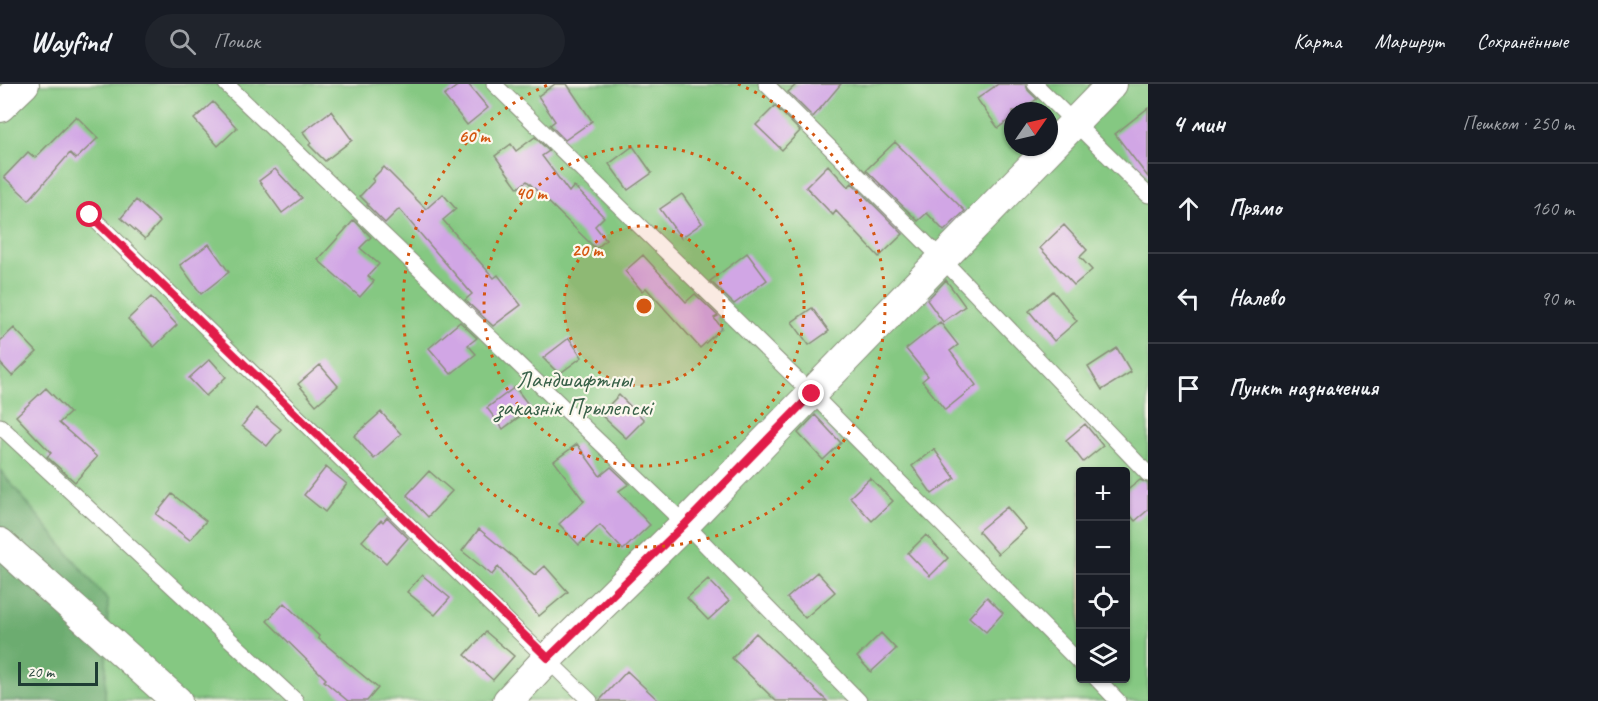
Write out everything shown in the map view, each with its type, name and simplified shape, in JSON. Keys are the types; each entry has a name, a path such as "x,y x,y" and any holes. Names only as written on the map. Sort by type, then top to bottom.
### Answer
{"street":[{"path":"0,107 24,84"},
{"path":"508,701 548,658 685,524 1112,84"},
{"path":"0,543 177,701"}],"lane":[{"path":"226,84 685,524 860,701"},
{"path":"494,84 812,394 1076,659"},
{"path":"766,84 942,259 1148,474"},
{"path":"1035,84 1148,195"},
{"path":"90,215 590,701"},
{"path":"0,426 296,701"},
{"path":"1101,683 1118,701"}],"green space":[{"name":"Ландшафтны заказнік Прылепскі","path":"0,84 1148,84 1148,701 0,701"},
{"path":"0,470 108,601 105,701 0,701"}],"building":[{"path":"460,84 468,84 488,108 467,125 444,96"},
{"path":"555,84 567,84 592,121 565,140 550,125 555,121 538,96"},
{"path":"797,84 841,84 813,117 788,92"},
{"path":"998,84 1026,84 1028,90 1037,99 1033,102 1004,102 1004,124 998,128 977,99"},
{"path":"213,102 237,128 218,146 194,119"},
{"path":"775,106 800,131 782,150 756,125"},
{"path":"1148,108 1148,177 1115,134"},
{"path":"331,111 352,140 325,161 309,145 311,143 303,132"},
{"path":"76,116 98,138 76,159 70,153 29,200 4,177 28,152 35,158"},
{"path":"535,137 549,151 542,156 569,192 574,186 604,217 595,226 606,240 596,249 527,181 518,188 495,156 511,144 516,151"},
{"path":"895,142 965,211 944,231 927,213 918,221 866,170"},
{"path":"633,146 652,173 628,190 609,164"},
{"path":"828,165 848,187 852,183 903,234 879,257 836,211 833,215 806,187"},
{"path":"384,167 426,209 443,194 456,209 443,220 494,278 498,275 521,305 493,326 465,300 472,294 399,209 385,223 367,205 360,196"},
{"path":"275,169 302,198 282,213 259,181"},
{"path":"682,194 702,223 681,238 660,209"},
{"path":"136,200 160,222 145,239 121,218"},
{"path":"354,220 371,237 360,248 379,264 368,276 374,281 360,297 318,260"},
{"path":"1064,225 1087,250 1080,257 1092,270 1074,285 1040,248"},
{"path":"209,244 229,272 201,294 180,265"},
{"path":"747,253 767,280 734,304 710,281"},
{"path":"643,255 686,302 695,294 718,316 714,318 722,328 700,348 646,288 642,291 625,271"},
{"path":"946,280 965,306 943,322 927,300"},
{"path":"1053,291 1077,321 1054,341 1029,311"},
{"path":"151,297 177,325 154,347 128,319"},
{"path":"812,308 829,331 809,345 792,322"},
{"path":"460,322 477,338 468,345 476,354 451,374 429,348"},
{"path":"940,322 958,345 950,351 976,385 945,410 922,381 928,376 906,349"},
{"path":"14,328 37,352 12,376 0,363 0,341"},
{"path":"569,338 582,357 559,374 543,358"},
{"path":"1117,348 1131,372 1102,390 1088,367"},
{"path":"210,359 226,377 206,396 189,378"},
{"path":"320,365 338,386 316,405 298,384"},
{"path":"515,387 531,408 503,429 487,408"},
{"path":"46,388 70,413 59,423 97,457 75,482 47,457 51,453 16,416"},
{"path":"619,395 644,420 626,438 600,414"},
{"path":"256,408 281,429 267,446 242,426"},
{"path":"381,412 401,434 374,459 354,436"},
{"path":"815,415 841,443 823,460 798,433"},
{"path":"1085,424 1103,446 1083,462 1066,440"},
{"path":"577,444 600,476 611,467 629,484 619,491 650,525 623,550 600,525 579,545 559,524 584,501 554,461"},
{"path":"934,449 955,478 932,494 912,466"},
{"path":"326,467 347,484 325,512 304,495"},
{"path":"429,471 452,491 428,517 407,495"},
{"path":"870,478 893,501 872,521 850,497"},
{"path":"1140,480 1148,483 1148,510 1135,521 1130,515 1130,488"},
{"path":"172,494 206,521 190,540 156,514"},
{"path":"1007,507 1026,529 998,554 978,531"},
{"path":"387,517 408,538 386,563 362,541 381,520 383,522"},
{"path":"479,529 535,575 545,566 568,592 539,616 498,567 492,575 462,551"},
{"path":"926,535 948,558 930,576 908,553"},
{"path":"817,572 835,592 805,618 787,598"},
{"path":"422,575 450,598 435,615 407,592"},
{"path":"708,579 729,601 708,620 687,598"},
{"path":"987,597 1003,613 986,632 969,617"},
{"path":"284,603 319,636 318,638 378,688 367,701 348,701 324,681 326,679 267,621"},
{"path":"486,632 514,656 493,680 465,655"},
{"path":"756,633 827,701 776,701 732,658"},
{"path":"881,633 896,649 871,672 857,657"},
{"path":"627,671 659,701 599,701"}],"route":[{"path":"90,215 548,658 685,524 812,394"}]}
